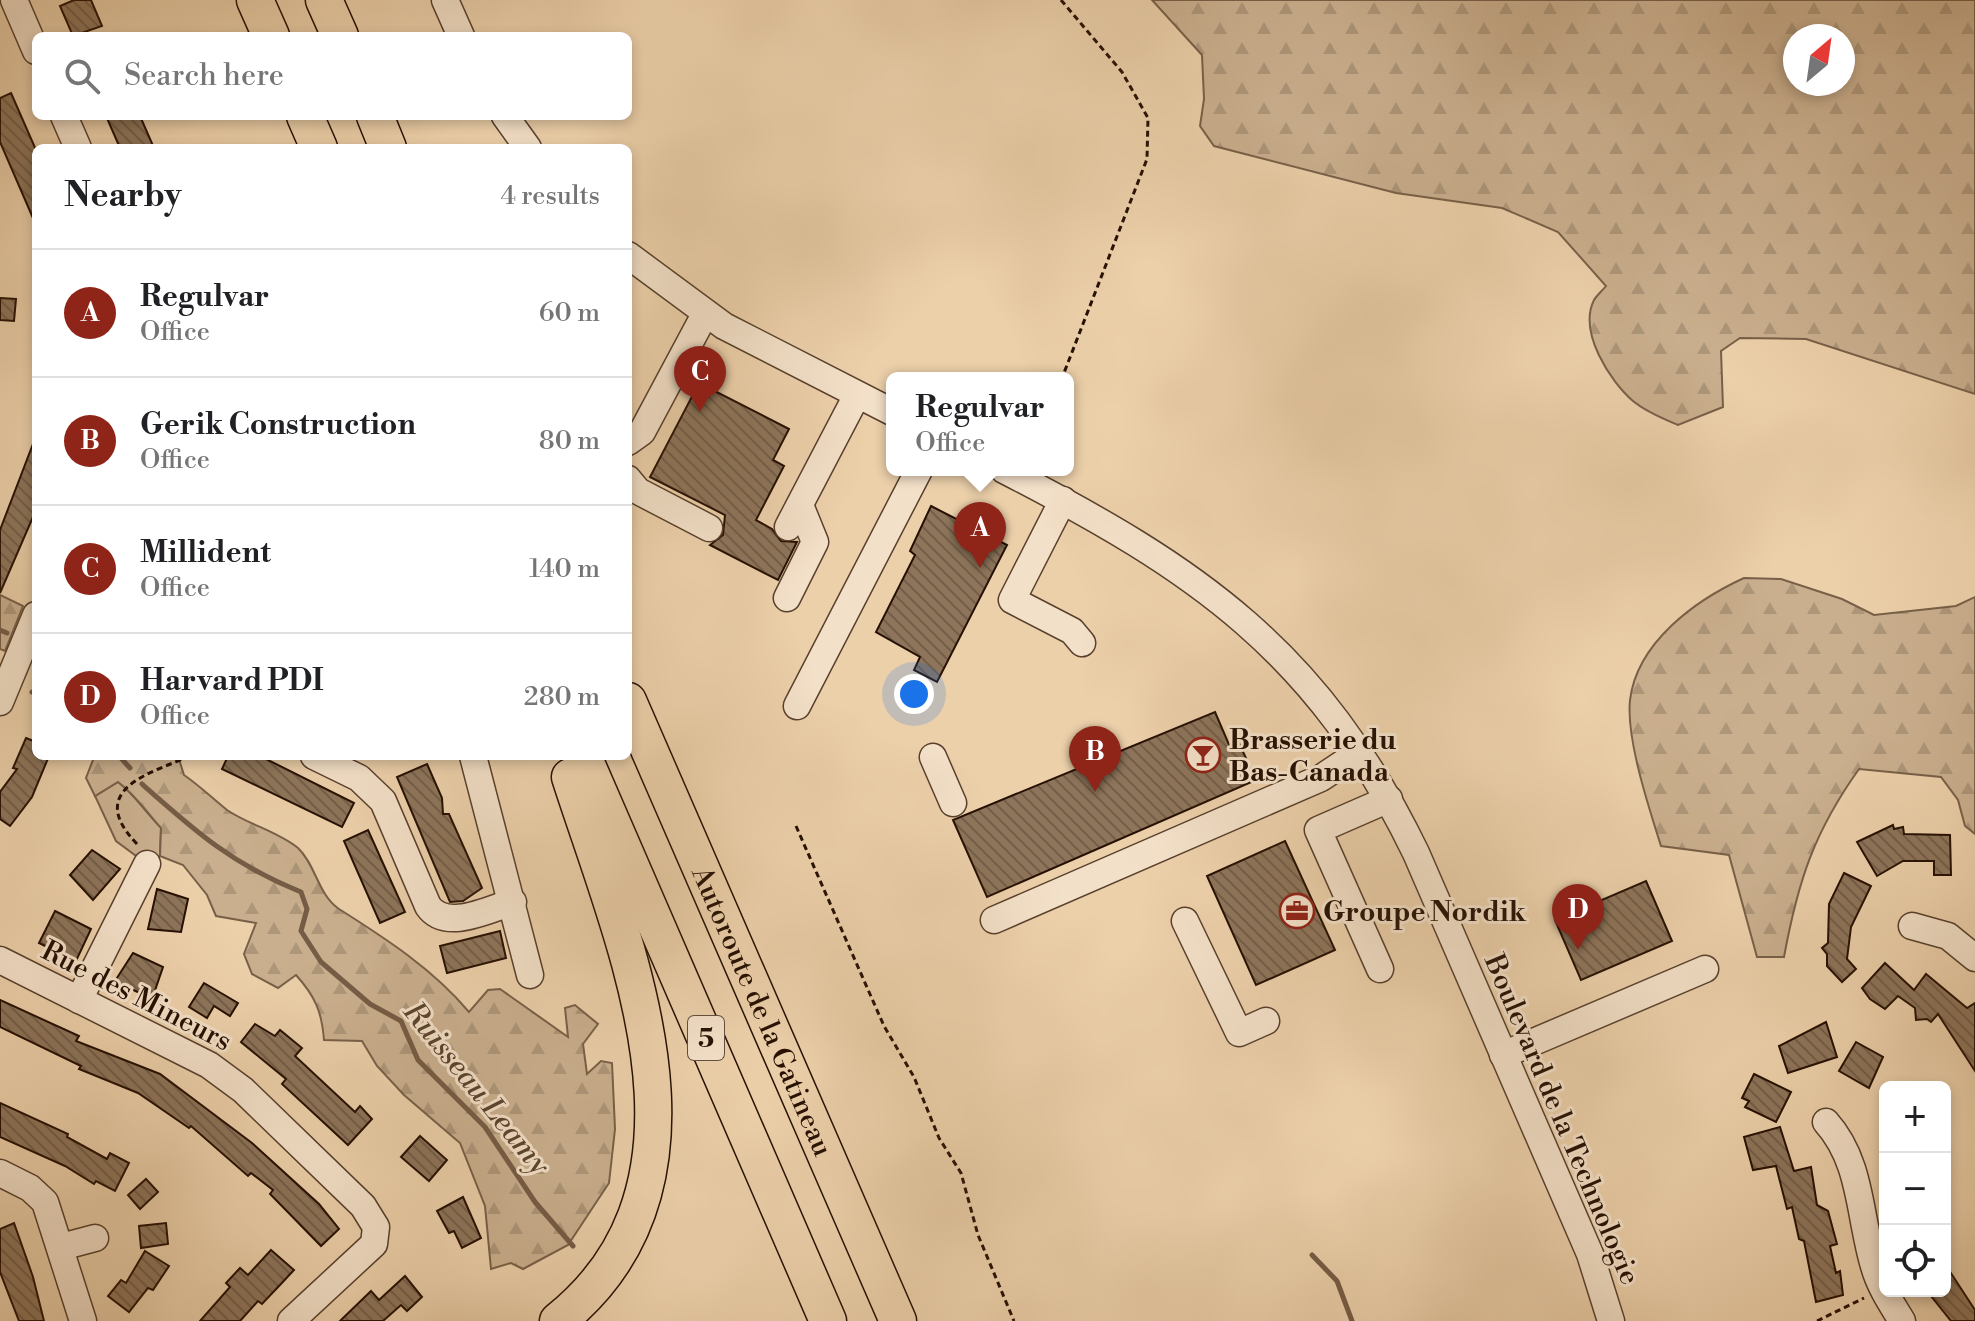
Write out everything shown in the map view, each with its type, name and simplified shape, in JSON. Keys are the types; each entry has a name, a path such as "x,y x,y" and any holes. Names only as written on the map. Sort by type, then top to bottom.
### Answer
{"highway":[{"path":"255,0 269,32"},
{"path":"324,0 338,32"},
{"path":"307,120 317,144"},
{"path":"377,120 386,144"},
{"name":"Autoroute de la Gatineau","path":"632,710 898,1321"},
{"path":"558,1321 598,1284 630,1235 649,1175 654,1120 651,1063 637,989 564,760"},
{"name":"5","path":"585,760 828,1321"},
{"path":"818,1139 921,1321"}],"street":[{"path":"14,0 32,42"},
{"path":"445,0 459,32"},
{"path":"66,120 76,144"},
{"path":"508,120 525,144"},
{"path":"632,258 705,314 886,409"},
{"path":"632,439 642,432 705,314"},
{"path":"787,598 815,542 794,516 857,395"},
{"path":"797,706 916,476"},
{"name":"Boulevard de la Technologie","path":"1016,476 1155,553 1235,612 1304,679 1360,752 1389,799 1416,853 1590,1254 1611,1321"},
{"path":"632,484 638,491 709,528"},
{"path":"1063,500 1012,600 1072,631 1082,643"},
{"path":"0,702 32,625"},
{"path":"994,920 1321,778 1360,752"},
{"path":"933,757 953,803"},
{"path":"322,760 359,778 377,792 428,906 438,917 451,919 513,902"},
{"path":"474,760 530,975"},
{"path":"1380,969 1318,830 1389,799"},
{"path":"79,1000 147,864"},
{"path":"1185,921 1239,1033 1266,1021"},
{"path":"1912,926 1948,936 1975,958"},
{"name":"Rue des Mineurs","path":"0,960 193,1055 227,1077 363,1206 376,1227 374,1244 291,1321"},
{"path":"1503,1055 1705,969"},
{"path":"1826,1122 1850,1155 1874,1266 1882,1289 1902,1321"},
{"path":"0,1173 30,1188 45,1202 83,1321"},
{"path":"61,1247 95,1238"}],"path":[{"path":"1061,0 1122,72 1148,118 1147,159 1064,372"},
{"path":"147,864 143,848 134,842 119,816 121,793 131,781 181,760"},
{"path":"796,826 884,1026 914,1077 939,1138 961,1173 978,1235 1014,1321"},
{"path":"1817,1321 1870,1296"}],"green space":[{"path":"1152,0 1975,0 1975,394 1806,339 1740,338 1721,351 1723,407 1678,425 1633,401 1606,369 1593,341 1590,313 1594,300 1606,286 1558,232 1502,208 1396,193 1214,146 1200,126 1204,99 1202,55"},
{"path":"1744,578 1781,579 1842,599 1874,615 1956,606 1975,597 1975,834 1965,826 1958,800 1941,777 1859,769 1830,814 1810,858 1795,904 1784,957 1757,957 1729,855 1661,846 1631,734 1630,700 1635,679 1656,642 1689,611"},
{"path":"0,595 23,606 5,651 0,649"},
{"path":"93,760 179,760 184,775 227,810 298,848 332,903 424,968 469,1012 488,990 500,989 568,1037 565,1008 575,1005 598,1024 583,1044 587,1074 601,1061 612,1063 615,1129 609,1183 568,1245 523,1269 511,1263 491,1269 485,1206 460,1143 404,1095 377,1066 362,1041 324,1040 316,1005 296,975 278,988 252,974 244,954 256,923 216,916 207,895 183,865 160,856 161,828 136,798 118,782 95,796 86,778"},
{"path":"118,782 161,827 160,856 147,864 116,841 95,796"}],"building":[{"path":"74,0 91,0 102,26 85,32 71,32 60,6"},
{"path":"11,93 33,144 32,216 0,142 0,98"},
{"path":"108,120 142,120 152,144 118,144"},
{"path":"0,298 16,299 14,321 0,320"},
{"path":"699,383 789,429 773,460 784,466 756,520 772,529 781,541 797,542 778,580 710,545 723,535 725,515 650,477"},
{"path":"32,446 32,519 0,593 0,530"},
{"path":"931,506 1007,545 937,682 914,670 920,657 876,632 915,555 910,551"},
{"path":"1215,712 1230,747 1239,743 1256,780 987,897 953,820"},
{"path":"26,738 32,740 32,760 47,760 32,797 10,826 0,819 0,792 17,769 13,768"},
{"path":"226,760 268,760 354,803 342,827 222,769"},
{"path":"427,764 442,798 443,814 449,814 482,888 463,901 450,902 397,777"},
{"path":"1893,825 1894,829 1903,827 1904,834 1950,835 1951,875 1934,875 1934,861 1903,861 1877,876 1857,842"},
{"path":"368,830 405,912 380,923 344,841"},
{"path":"1285,841 1335,950 1256,985 1207,876"},
{"path":"92,850 120,869 93,900 70,875"},
{"path":"1844,873 1871,886 1851,927 1847,959 1856,969 1842,982 1827,966 1827,954 1822,948 1828,943 1829,904"},
{"path":"1646,881 1672,941 1581,980 1555,920"},
{"path":"157,889 188,899 181,932 148,929"},
{"path":"55,911 91,929 76,961 39,943"},
{"path":"500,931 506,958 447,973 440,946"},
{"path":"133,953 163,967 152,999 115,981"},
{"path":"1885,963 1914,990 1926,974 1967,1008 1975,1003 1975,1071 1938,1014 1931,1022 1927,1019 1916,1020 1915,1008 1898,996 1885,1009 1870,999 1862,988"},
{"path":"204,983 238,1003 230,1016 214,1006 207,1018 189,1007"},
{"path":"0,1000 79,1036 76,1041 160,1074 252,1143 319,1204 339,1229 321,1246 270,1194 273,1190 251,1173 248,1176 191,1126 189,1128 138,1093 79,1069 81,1066 0,1027"},
{"path":"1826,1022 1837,1057 1788,1073 1779,1046"},
{"path":"255,1024 275,1036 280,1030 302,1048 295,1056 355,1112 360,1106 372,1119 348,1145 282,1084 286,1079 241,1042"},
{"path":"1856,1042 1883,1057 1869,1088 1839,1071"},
{"path":"1754,1074 1791,1092 1776,1122 1745,1107 1749,1101 1742,1098"},
{"path":"0,1103 68,1134 67,1137 107,1159 110,1153 129,1163 115,1191 96,1181 94,1184 65,1166 0,1137"},
{"path":"1780,1127 1794,1171 1811,1167 1817,1205 1828,1211 1837,1244 1830,1246 1836,1273 1840,1271 1843,1295 1816,1302 1804,1241 1799,1239 1792,1207 1787,1209 1776,1166 1753,1170 1744,1137"},
{"path":"420,1136 447,1160 429,1181 401,1157"},
{"path":"146,1179 158,1192 140,1209 128,1195"},
{"path":"463,1197 481,1238 462,1248 454,1231 449,1233 437,1211"},
{"path":"14,1223 44,1321 19,1321 0,1272 0,1229"},
{"path":"166,1223 168,1244 141,1248 139,1226"},
{"path":"271,1250 294,1270 262,1304 258,1301 240,1321 200,1321 230,1287 226,1283 240,1268 248,1275"},
{"path":"145,1251 169,1266 153,1290 148,1288 129,1312 108,1296 121,1280 126,1283"},
{"path":"1951,1273 1975,1310 1975,1321 1951,1321 1932,1297 1951,1297"},
{"path":"405,1276 422,1297 407,1311 401,1305 383,1321 340,1321 371,1291 379,1300"}],"waterway":[{"path":"0,630 7,633"},
{"name":"Ruisseau Leamy","path":"123,760 130,768"},
{"name":"Ruisseau Leamy","path":"142,784 198,832 235,858 301,892 307,909 301,931 321,962 370,1004 401,1021 418,1060 485,1127 535,1202 573,1246"},
{"path":"1312,1255 1337,1281 1352,1321"}],"place":[{"name":"Millident","path":"700,412"},
{"name":"Regulvar","path":"980,568"},
{"name":"Brasserie du Bas-Canada","path":"1203,755"},
{"name":"Gerik Construction","path":"1095,792"},
{"name":"Groupe Nordik","path":"1297,911"},
{"name":"Harvard PDI","path":"1578,950"}]}
